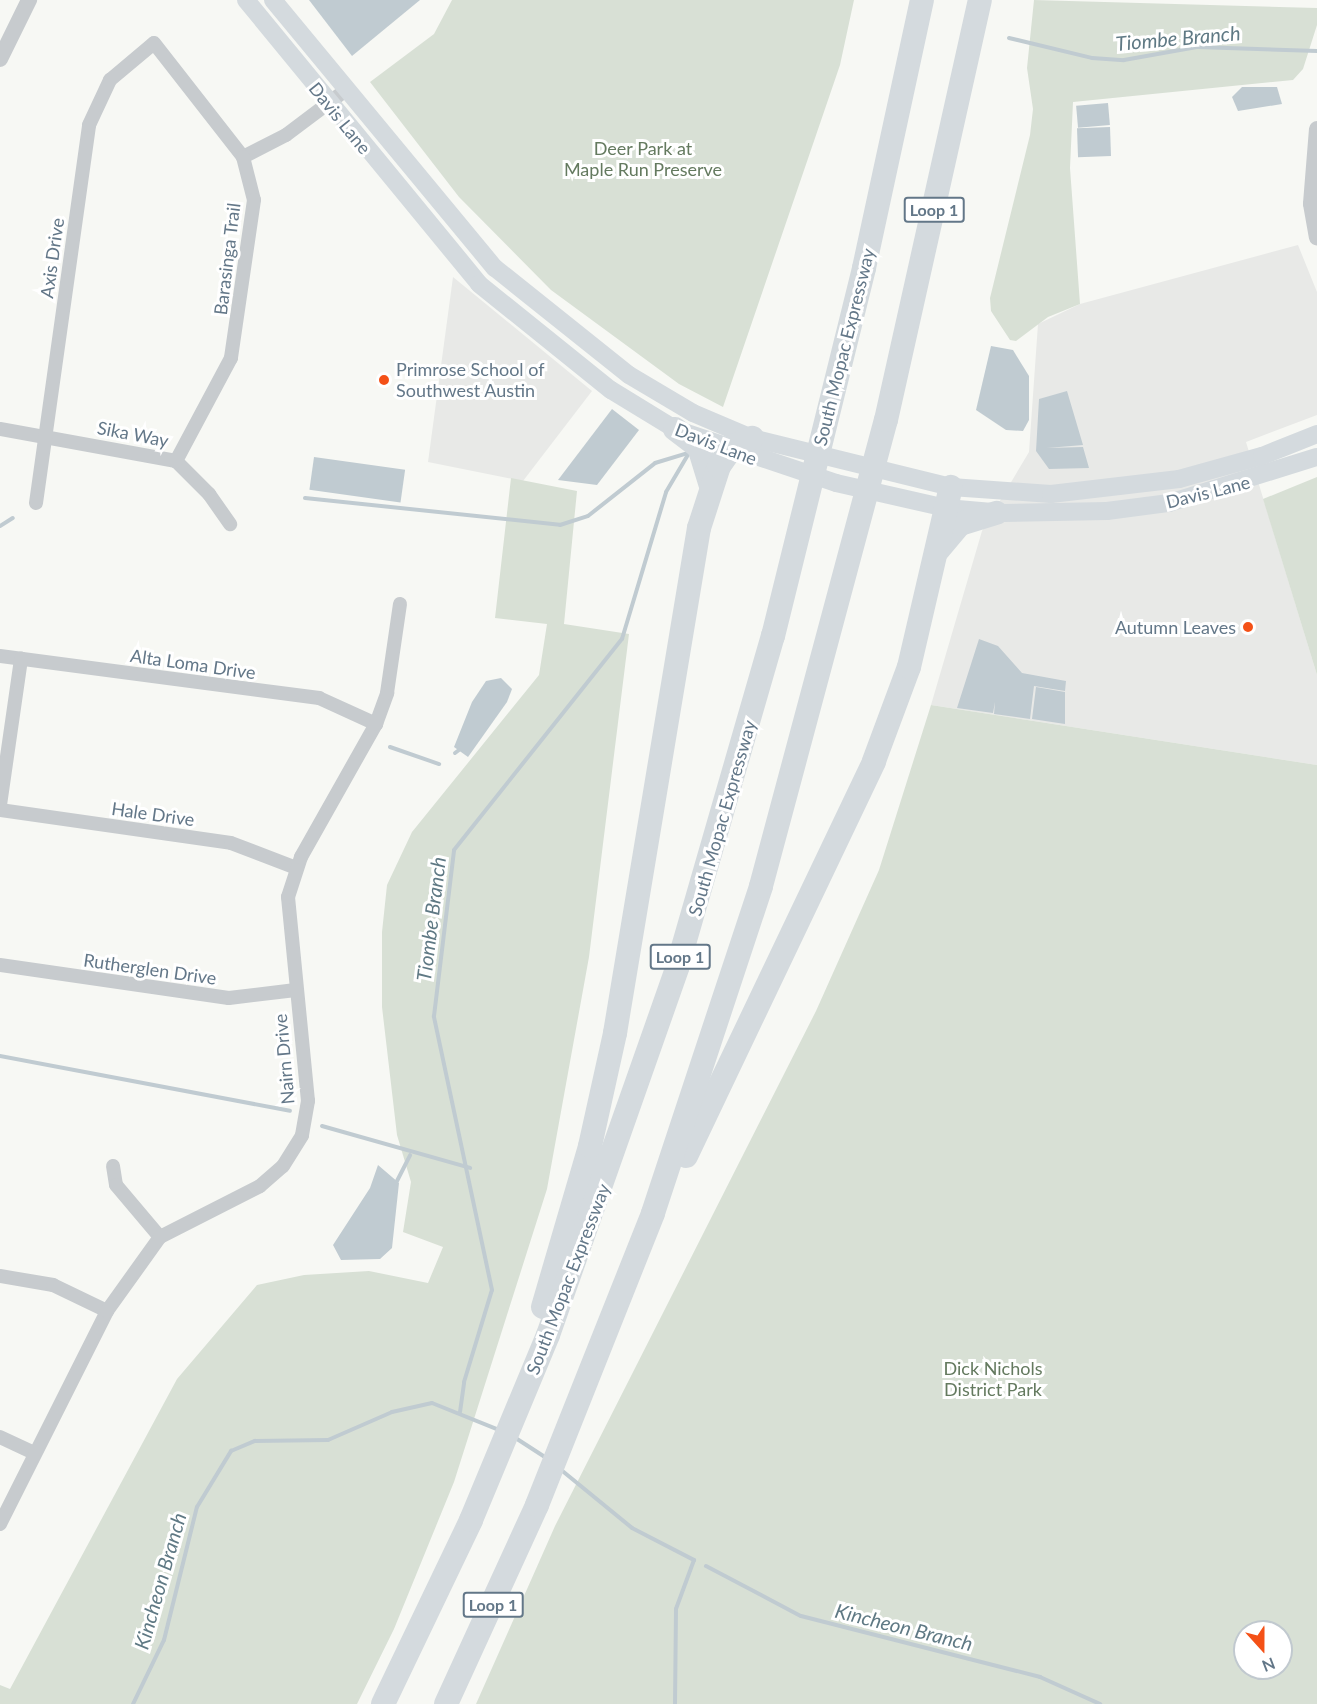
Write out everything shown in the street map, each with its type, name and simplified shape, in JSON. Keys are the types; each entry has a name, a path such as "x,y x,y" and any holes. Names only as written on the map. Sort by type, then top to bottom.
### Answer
{"highway":[{"name":"South Mopac Expressway","path":"383,1704 490,1475 519,1406 526,1377 625,1128 684,946 830,407 922,0"},
{"name":"Loop 1","path":"446,1704 537,1505 653,1213 764,876 886,420 980,0"},
{"path":"675,429 699,447 710,483"},
{"path":"526,1377 572,1213 615,1033 684,595 710,483 729,450 752,438"},
{"path":"653,1213 672,1187 874,761 909,666 949,498"},
{"path":"937,552 960,524 996,513"}],"main road":[{"name":"Davis Lane","path":"246,0 328,103 479,284 579,366 675,429 729,450 949,498 1084,493 1218,470 1317,434"},
{"name":"Davis Lane","path":"273,0 495,268 629,375 693,413 752,438 996,513 1125,510 1221,491 1317,457"},
{"path":"479,284 495,268"},
{"path":"1125,510 1128,496 1183,487 1218,470"}],"street":[{"path":"0,59 29,0"},
{"name":"Barasinga Trail","path":"154,43 243,157 253,212 235,344 226,373 176,461"},
{"name":"Axis Drive","path":"36,503 43,436 89,125 110,80 154,43"},
{"path":"243,157 346,90"},
{"path":"1317,129 1311,204 1317,237"},
{"name":"Sika Way","path":"0,429 176,461 209,494 230,524"},
{"name":"Nairn Drive","path":"0,1524 107,1311 160,1237 260,1186 283,1166 302,1135 308,1101 287,912 296,868 376,724 387,693 400,604"},
{"name":"Alta Loma Drive","path":"0,656 319,698 376,724"},
{"path":"0,807 21,659"},
{"name":"Hale Drive","path":"0,807 231,843 296,868"},
{"name":"Rutherglen Drive","path":"0,965 229,998 296,990"},
{"path":"113,1166 116,1185 160,1237"},
{"path":"0,1276 53,1285 107,1311"},
{"path":"0,1437 35,1453"}],"shaded area":[{"path":"309,0 420,0 352,56"},
{"path":"1242,87 1277,87 1282,104 1238,111 1232,97"},
{"path":"1108,103 1110,125 1078,128 1076,106"},
{"path":"1110,127 1111,156 1078,157 1077,128"},
{"path":"1298,245 1317,292 1317,415 1246,442 1317,675 1317,765 931,705 982,531 1029,452 1038,324 1080,304"},
{"path":"453,277 592,391 523,481 428,462"},
{"path":"991,346 1013,350 1029,376 1029,420 1023,431 1006,430 976,410"},
{"path":"1067,391 1083,445 1047,448 1083,447 1089,468 1049,469 1036,451 1039,399"},
{"path":"612,409 639,430 597,485 558,480"},
{"path":"314,457 405,470 401,502 309,490"},
{"path":"979,639 998,646 1022,673 1066,681 1065,691 1034,686 1030,719 994,714 995,702 993,713 957,708"},
{"path":"501,678 512,689 507,702 468,757 454,747 472,702 486,681"},
{"path":"1036,687 1065,692 1065,724 1032,719"},
{"path":"378,1165 399,1183 392,1248 380,1259 341,1260 333,1245 370,1188"}],"green space":[{"name":"Deer Park at Maple Run Preserve","path":"452,0 854,0 840,65 723,407 679,384 551,290 459,197 370,82 434,34"},
{"path":"1034,0 1317,8 1317,25 1303,69 1293,80 1073,102 1070,168 1080,304 1048,317 1016,341 1010,340 991,311 990,298 1030,135 1033,109 1027,68"},
{"path":"1317,477 1317,675 1263,499"},
{"path":"511,478 577,491 564,624 629,634 589,957 547,1189 454,1482 394,1629 357,1704 0,1704 0,1685 10,1689 177,1379 257,1285 304,1275 369,1271 428,1283 443,1247 403,1232 411,1182 397,1135 382,1007 382,932 387,885 412,832 539,675 547,624 495,618"},
{"name":"Dick Nichols District Park","path":"931,705 1317,765 1317,1704 476,1704 555,1526 816,1011 879,870"}],"waterway":[{"name":"Tiombe Branch","path":"1009,38 1092,58 1124,60 1197,47 1317,51"},
{"path":"305,498 560,525 588,516 655,463 688,453"},
{"name":"Tiombe Branch","path":"460,1412 464,1382 492,1290 434,1016 454,850 622,639 666,492 689,453"},
{"path":"0,526 13,518"},
{"path":"390,747 439,764"},
{"path":"455,753 459,750"},
{"path":"0,1056 290,1111"},
{"path":"322,1126 470,1168"},
{"path":"397,1181 410,1155"},
{"name":"Kincheon Branch","path":"133,1704 164,1640 197,1507 231,1451 255,1441 328,1440 392,1412 432,1403 499,1430"},
{"name":"Kincheon Branch","path":"514,1437 548,1459"},
{"name":"Kincheon Branch","path":"560,1469 632,1528 694,1560 676,1609 675,1704"},
{"name":"Kincheon Branch","path":"706,1566 801,1616 1040,1677 1100,1704"}],"place":[{"name":"Primrose School of Southwest Austin","path":"384,380"},
{"name":"Autumn Leaves","path":"1248,627"}]}
